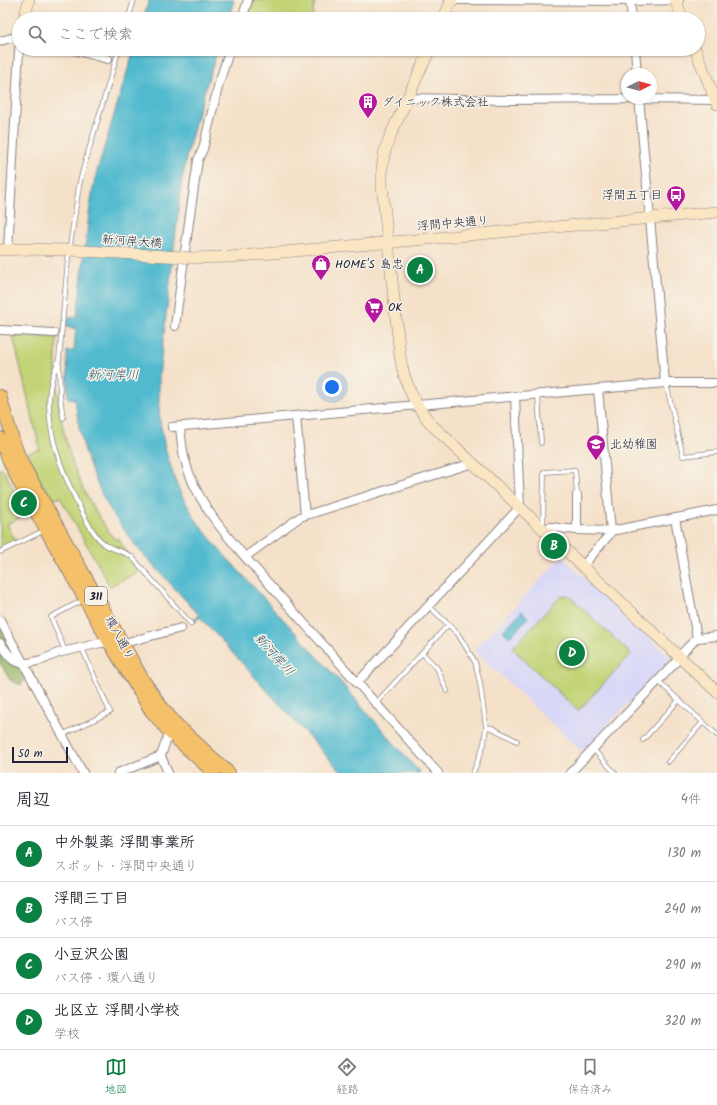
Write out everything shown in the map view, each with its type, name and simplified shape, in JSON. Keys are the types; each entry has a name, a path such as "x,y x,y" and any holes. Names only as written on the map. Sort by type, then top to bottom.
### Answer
{"main road":[{"name":"環八通り","path":"0,396 14,443 9,460"},
{"name":"環八通り","path":"0,438 19,482 109,642 151,711 169,732 214,773"},
{"name":"環八通り","path":"9,460 33,484 122,643 158,702 175,723 229,773"}],"street":[{"path":"26,12 29,0"},
{"path":"244,12 248,0"},
{"path":"447,12 451,0 680,0"},
{"path":"675,0 680,12"},
{"path":"630,1 631,12"},
{"path":"0,41 12,38"},
{"path":"4,250 18,56"},
{"path":"97,56 108,59"},
{"path":"175,326 198,160 203,149 219,83 228,56"},
{"path":"427,56 391,134 385,150 382,168 382,186 401,364 407,384 417,405 433,426 717,692"},
{"path":"635,56 636,68"},
{"path":"657,99 716,102 698,56"},
{"path":"407,98 508,100 621,98"},
{"path":"640,104 666,383"},
{"name":"浮間中央通り","path":"191,258 230,257 717,212"},
{"name":"新河岸大橋","path":"4,250 71,250 191,258"},
{"path":"0,330 54,333"},
{"path":"438,773 218,525 202,501 193,483 184,458 176,427 666,383 717,383"},
{"path":"582,567 610,535 611,531 598,389"},
{"path":"357,683 520,507 515,396"},
{"path":"296,416 305,515"},
{"path":"245,557 300,517 473,463"},
{"path":"576,530 577,494"},
{"path":"543,530 550,527 576,530 611,531 717,510"},
{"path":"676,518 697,638"},
{"path":"0,620 83,773"},
{"path":"0,643 13,660 23,664 42,660 58,653 101,642 128,642 181,628"},
{"path":"570,773 697,638 717,636"},
{"path":"168,773 161,756 169,732"},
{"path":"118,773 161,756"}],"lane":[{"path":"130,12 134,0"},
{"path":"63,418 60,396 59,360 78,186 117,56"},
{"path":"59,360 50,388 50,420 56,452 63,473 73,494 87,522 103,544 132,557 191,624"},
{"path":"666,383 683,456 717,452"},
{"path":"538,394 540,442"},
{"path":"540,437 547,436"},
{"path":"543,530 544,472 575,470 577,494"},
{"path":"0,552 41,532"},
{"path":"65,651 51,617 85,599"},
{"path":"428,606 458,634 475,662 480,683 486,727 484,744 473,773"},
{"path":"376,703 448,625"},
{"path":"62,735 110,712 82,648"},
{"path":"422,653 437,668 446,692"},
{"path":"658,681 717,735"},
{"path":"643,740 679,700"},
{"path":"668,762 703,722"},
{"path":"486,727 492,728 517,741"},
{"path":"593,749 615,773"}],"shaded area":[{"path":"562,557 670,657 669,661 582,752 474,650"}],"green space":[{"path":"253,0 315,0 313,12 249,12"},
{"path":"13,336 57,337 56,374 60,412 68,449 74,467 96,513 114,539 118,538 139,572 110,586 60,497 53,500 35,472 28,453 40,449"},
{"path":"0,468 4,471 27,515 7,524 16,542 0,550"},
{"path":"568,595 631,654 578,711 512,648 561,596"},
{"path":"0,624 8,639 11,653 23,672 24,681 21,685 10,680 0,664"}],"water":[{"path":"149,0 234,0 230,12 145,12"},
{"name":"新河岸川","path":"132,56 216,56 198,112 182,179 159,376 160,422 165,448 181,494 196,520 216,546 337,678 420,773 342,773 200,617 195,622 193,620 199,615 136,546 114,516 103,497 85,452 79,427 75,399 68,398 67,351 74,351 76,329 67,326 67,318 77,317 90,206 95,178"},
{"path":"522,611 528,618 510,637 503,631"}],"place":[{"name":"ダイニック株式会社","path":"368,119"},
{"name":"浮間五丁目","path":"676,212"},
{"name":"中外製薬 浮間事業所","path":"420,270"},
{"name":"HOME'S 島忠","path":"321,281"},
{"name":"OK","path":"374,324"},
{"name":"北幼稚園","path":"596,461"},
{"name":"小豆沢公園","path":"24,503"},
{"name":"浮間三丁目","path":"554,546"},
{"name":"北区立 浮間小学校","path":"572,653"}]}
